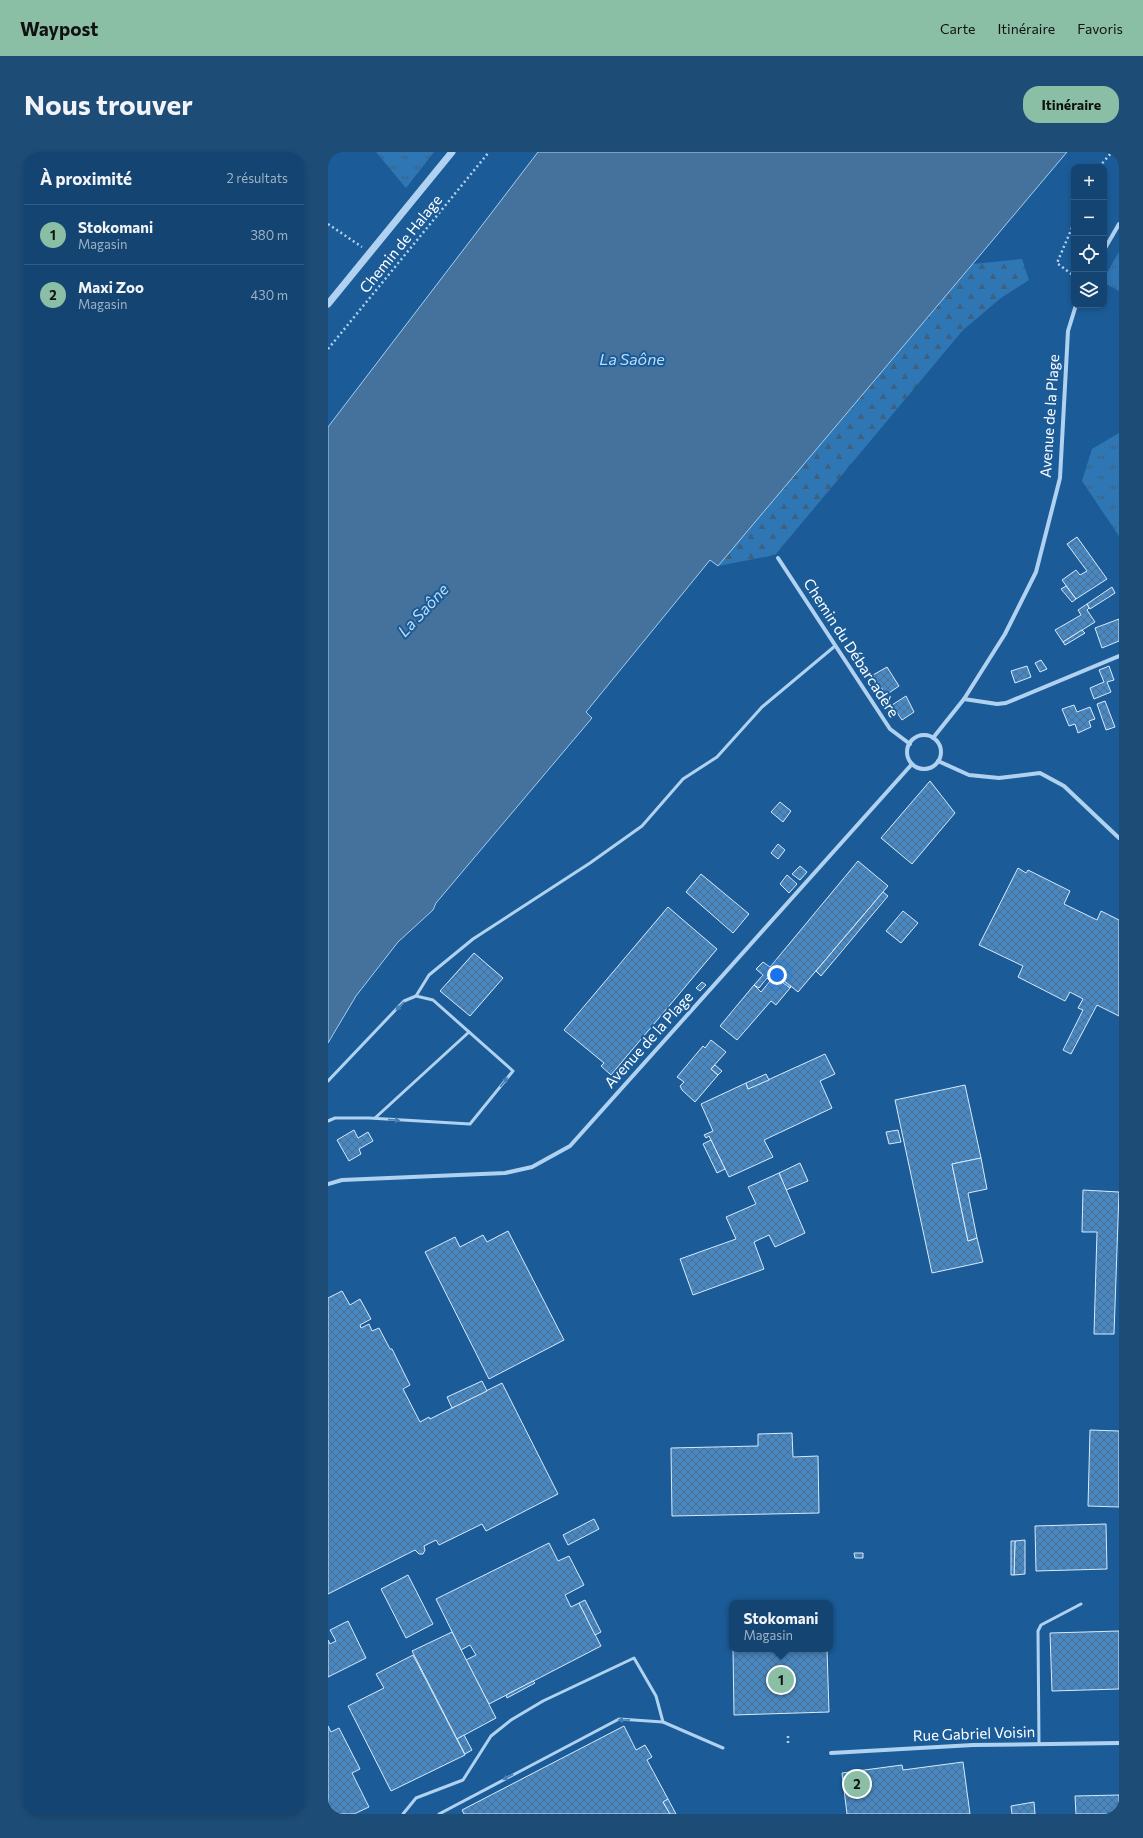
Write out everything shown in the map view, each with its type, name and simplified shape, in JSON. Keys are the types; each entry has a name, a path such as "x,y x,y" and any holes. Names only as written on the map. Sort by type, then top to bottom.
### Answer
{"street":[{"path":"328,304 452,152"},
{"path":"1107,245 1119,224"},
{"name":"Avenue de la Plage","path":"934,738 964,700 1005,634 1036,572 1060,478 1068,331 1075,308"},
{"name":"Chemin du Débarcadère","path":"778,558 890,729 910,744"},
{"path":"964,700 997,704 1006,703 1119,656"},
{"path":"923,736 934,738 940,749 938,761 934,766 923,769 912,764 907,754 910,744 918,737 923,736"},
{"path":"938,761 969,775 999,778 1040,773 1064,786 1119,838"},
{"name":"Avenue de la Plage","path":"328,1184 342,1180 505,1173 532,1167 570,1146 912,764"},
{"name":"Rue Gabriel Voisin","path":"831,1753 973,1745 1119,1743"}],"lane":[{"path":"328,1082 404,1001 416,996 429,975 473,939 590,863 642,826 683,779 717,757 762,707 835,646"},
{"path":"328,1121 335,1118 374,1118 470,1124 513,1072 433,1000 416,996"},
{"path":"374,1118 469,1032"},
{"path":"1039,1744 1038,1631 1041,1625 1081,1604"},
{"path":"403,1814 416,1798 463,1780 491,1736 511,1720 543,1701 634,1658 656,1696 663,1722"},
{"path":"438,1814 619,1719 663,1722 723,1748"}],"path":[{"name":"Chemin de Halage","path":"328,349 489,152"},
{"path":"1102,164 1112,152"},
{"path":"328,224 370,253"},
{"path":"1071,230 1057,263 1071,274"},
{"path":"788,1736 788,1743"}],"green space":[{"path":"376,152 434,152 406,188"},
{"path":"1119,252 1119,291 1107,285 1107,273"},
{"path":"1022,259 1029,280 1001,298 963,330 775,555 718,566 973,264"},
{"path":"1119,433 1119,536 1082,481 1092,449"}],"water":[{"name":"La Saône","path":"538,152 1067,152 718,566 710,560 586,712 592,718 436,903 433,910 398,942 356,996 328,1043 328,427"}],"building":[{"path":"1077,537 1107,579 1076,599 1062,580 1076,570 1080,575 1087,571 1067,544"},
{"path":"1066,586 1076,599 1072,602 1061,589"},
{"path":"1112,587 1115,593 1090,609 1087,604"},
{"path":"1087,604 1089,608 1087,610 1095,622 1063,642 1055,630 1081,615 1078,610"},
{"path":"1119,619 1119,641 1102,648 1095,628"},
{"path":"1082,630 1085,633 1065,645 1063,642"},
{"path":"1041,660 1047,669 1040,672 1035,663"},
{"path":"1027,666 1031,677 1015,683 1011,671"},
{"path":"1109,666 1114,680 1107,682 1111,692 1094,699 1090,688 1104,682 1099,670"},
{"path":"887,667 899,686 886,695 873,675"},
{"path":"906,696 914,712 902,720 892,705"},
{"path":"1105,701 1115,727 1106,730 1097,704"},
{"path":"1074,705 1077,712 1090,707 1095,719 1089,721 1091,727 1078,733 1075,724 1069,726 1062,709"},
{"path":"930,781 955,813 912,864 881,838"},
{"path":"780,802 791,811 783,822 771,812"},
{"path":"778,844 785,850 778,859 771,853"},
{"path":"858,861 888,886 798,992 776,974 774,976 790,988 776,1005 771,1001 737,1040 720,1026 754,985 763,975 756,969 763,962 770,967","holes":["767,978 770,981 761,992 754,985 759,988"]},
{"path":"800,866 807,872 800,880 792,874"},
{"path":"1018,868 1026,873 1028,870 1070,891 1064,904 1097,920 1101,911 1119,920 1119,1016 1097,1005 1071,1054 1063,1050 1083,1010 1078,1008 1083,999 1070,992 1065,1001 1018,977 1023,966 979,945"},
{"path":"701,874 749,914 733,933 686,892"},
{"path":"787,875 797,884 789,893 780,884"},
{"path":"883,892 888,896 821,976 816,971"},
{"path":"668,907 717,949 611,1075 601,1066 604,1063 564,1030"},
{"path":"903,911 918,923 901,943 886,931"},
{"path":"474,953 503,978 470,1016 440,991"},
{"path":"776,974 791,987 790,988 774,976"},
{"path":"702,982 706,985 700,991 696,988"},
{"path":"711,1040 726,1052 711,1069 718,1075 695,1102 682,1090 680,1086 684,1082 677,1077 703,1046 705,1048"},
{"path":"825,1054 835,1074 820,1081 832,1108 764,1140 773,1157 729,1177 709,1136 706,1138 704,1135 713,1131 701,1104 746,1083 748,1089"},
{"path":"715,1065 722,1071 718,1075 711,1069"},
{"path":"766,1074 769,1080 748,1089 746,1083"},
{"path":"965,1085 981,1158 952,1164 968,1241 977,1238 983,1262 932,1273 895,1100"},
{"path":"354,1130 358,1138 368,1132 373,1141 359,1149 361,1154 349,1161 337,1140"},
{"path":"898,1130 901,1142 889,1144 886,1132"},
{"path":"711,1140 725,1169 717,1173 703,1144"},
{"path":"981,1158 987,1189 968,1193 977,1238 968,1241 952,1164"},
{"path":"800,1163 808,1181 786,1190 779,1173"},
{"path":"779,1173 805,1233 775,1247 769,1235 754,1242 764,1269 693,1295 680,1259 736,1239 726,1217 756,1204 748,1187"},
{"path":"1083,1190 1119,1192 1114,1334 1094,1334 1097,1232 1082,1232"},
{"path":"508,1231 564,1340 489,1379 425,1252 455,1237 460,1247 483,1235 487,1242"},
{"path":"342,1291 350,1305 360,1299 371,1319 360,1325 361,1328 369,1324 372,1331 379,1328 390,1349 392,1349 410,1385 403,1389 420,1422 429,1417 430,1419 502,1383 558,1494 486,1531 482,1524 439,1545 436,1540 424,1546 425,1550 423,1554 419,1554 415,1550 328,1594 328,1298"},
{"path":"482,1381 487,1391 452,1408 447,1397"},
{"path":"1090,1430 1119,1431 1119,1507 1088,1506"},
{"path":"792,1433 793,1457 818,1456 819,1513 672,1516 671,1448 758,1446 758,1434"},
{"path":"594,1519 599,1529 568,1545 563,1535"},
{"path":"1106,1524 1107,1569 1036,1571 1035,1526"},
{"path":"1025,1540 1025,1574 1014,1575 1015,1541"},
{"path":"1011,1541 1015,1541 1014,1575 1011,1575"},
{"path":"549,1543 558,1561 569,1556 584,1585 565,1595 571,1607 579,1603 601,1646 489,1704 466,1660 476,1655 470,1645 461,1650 436,1599"},
{"path":"854,1553 863,1553 863,1558 855,1558"},
{"path":"408,1575 433,1624 406,1638 381,1589"},
{"path":"585,1600 601,1632 595,1635 579,1603"},
{"path":"348,1621 366,1658 328,1677 328,1640 330,1644 336,1641 330,1630"},
{"path":"1119,1631 1119,1689 1052,1691 1050,1633"},
{"path":"452,1632 496,1718 457,1739 412,1651"},
{"path":"733,1652 827,1652 829,1712 734,1715"},
{"path":"413,1655 465,1755 391,1791 348,1706 384,1688 376,1674"},
{"path":"533,1681 535,1683 507,1698 506,1695"},
{"path":"328,1726 331,1732 339,1728 360,1769 352,1773 369,1807 354,1814 328,1814"},
{"path":"624,1726 636,1750 645,1745 652,1757 647,1760 668,1799 663,1802 670,1814 464,1814 462,1810"},
{"path":"464,1735 472,1750 465,1754 457,1739"},
{"path":"963,1762 970,1814 847,1814 842,1773 902,1765 903,1770"},
{"path":"1119,1795 1119,1814 1076,1814 1075,1796"},
{"path":"668,1799 676,1814 670,1814 663,1802"},
{"path":"1034,1802 1035,1814 1012,1814 1011,1806"}],"place":[{"name":"Stokomani","path":"781,1680"},
{"name":"Maxi Zoo","path":"857,1784"}]}
